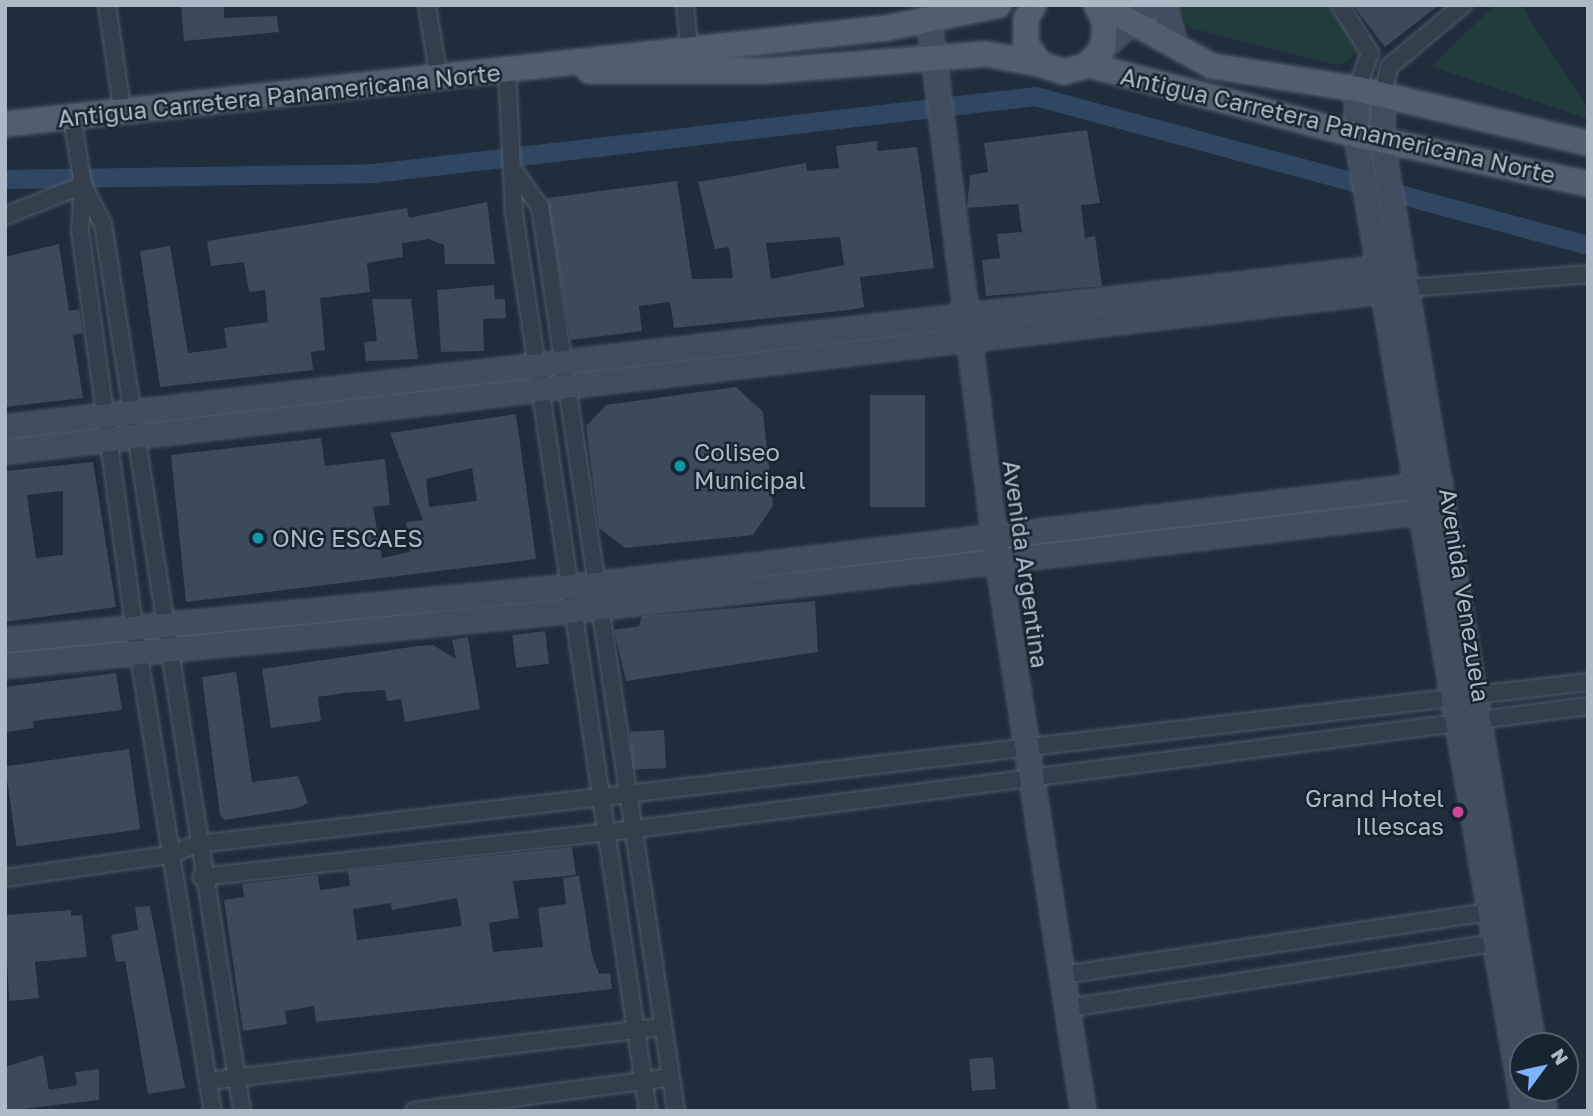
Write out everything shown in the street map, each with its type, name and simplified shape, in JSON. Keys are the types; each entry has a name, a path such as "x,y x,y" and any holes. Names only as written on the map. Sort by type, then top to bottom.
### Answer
{"main road":[{"name":"Antigua Carretera Panamericana Norte","path":"5,124 72,117 122,108 438,74 554,67 689,45 929,22 999,5"},
{"path":"1034,5 1024,31 1041,64"},
{"name":"Antigua Carretera Panamericana Norte","path":"1099,5 1212,66 1357,89 1588,143"},
{"path":"1096,56 1105,22 1099,5"},
{"name":"Antigua Carretera Panamericana Norte","path":"554,67 618,73 766,71 986,54 1041,64 1064,72 1096,56 1356,135 1588,184"}],"street":[{"path":"107,5 122,108"},
{"path":"427,5 438,74"},
{"path":"685,5 689,45"},
{"path":"1096,56 1129,21 1149,5"},
{"path":"1164,5 1175,46"},
{"path":"1340,5 1367,38 1370,53 1357,89"},
{"path":"1383,95 1389,67 1463,5"},
{"name":"Avenida Argentina","path":"929,22 996,548 1083,1111"},
{"path":"507,70 516,173 514,213 551,362 567,389 631,795 676,1111"},
{"name":"Avenida Venezuela","path":"1357,89 1356,135 1395,277"},
{"name":"Avenida Venezuela","path":"1383,95 1381,140 1395,277 1506,941 1524,1111"},
{"path":"72,117 83,185 80,231 114,439 134,625 169,855 213,1111"},
{"path":"516,173 540,207 551,362 544,393 572,610 602,799 633,1031 648,1111"},
{"path":"5,216 83,185"},
{"path":"83,185 103,224 139,436 162,621 201,877 242,1111"},
{"path":"5,427 968,315 1395,277 1588,275"},
{"path":"5,451 544,393 971,340 1395,277"},
{"path":"5,665 166,647 601,607 1430,484"},
{"path":"5,640 162,621 1434,510"},
{"path":"201,877 635,829 1030,776 1467,710 1588,682"},
{"path":"5,878 169,855 198,844 1026,749 1467,710 1588,706"},
{"path":"1062,975 1501,910"},
{"path":"1068,1008 1506,941"},
{"name":"Avenida Venezuela","path":"1506,941 1529,1032"},
{"path":"208,1081 663,1027"},
{"path":"415,1111 671,1077"}],"green space":[{"path":"1327,5 1357,41 1357,53 1347,62 1336,65 1190,28 1176,6"},
{"path":"1495,5 1521,5 1588,109 1588,119 1431,66"}],"building":[{"path":"181,5 224,5 224,18 277,16 279,32 184,41"},
{"path":"1353,5 1439,5 1385,47"},
{"path":"1087,130 1100,203 1081,205 1085,238 1095,236 1102,286 986,296 982,260 1000,258 997,234 1022,232 1018,204 967,208 970,175 988,172 984,143"},
{"path":"877,141 878,151 917,147 934,268 860,277 864,307 850,310 674,328 670,302 639,306 642,331 571,340 547,198 677,181 692,279 733,278 729,247 715,249 698,182 806,163 807,171 839,168 836,146","holes":["840,237 844,265 771,279 766,243"]},
{"path":"487,202 495,264 445,264 444,245 429,239 402,243 403,257 367,263 370,292 320,298 325,350 311,352 313,370 160,387 140,251 170,246 188,353 227,348 224,328 268,322 265,290 249,292 244,262 211,266 207,241 407,208 409,218"},
{"path":"59,244 69,311 79,309 83,333 73,335 83,398 5,407 5,257"},
{"path":"494,285 495,299 505,299 506,318 483,319 484,351 441,352 437,290"},
{"path":"372,299 411,299 418,359 366,361 364,342 377,341"},
{"name":"Coliseo Municipal","path":"736,387 763,412 773,506 753,535 625,548 599,528 586,426 606,405"},
{"path":"870,395 925,395 925,507 870,507"},
{"path":"516,414 536,559 186,602 171,455 321,438 325,466 385,459 390,505 373,507 382,558 410,552 406,522 423,520 390,433","holes":["472,468 477,501 429,507 426,479"]},
{"path":"93,462 116,607 5,622 5,471","holes":["63,491 63,555 36,558 27,495"]},
{"path":"815,601 818,652 626,681 614,630 639,626 642,616"},
{"path":"545,631 549,664 516,668 512,635"},
{"path":"468,637 480,709 405,722 401,699 387,701 385,690 344,693 318,697 321,721 271,728 262,669 433,645 456,659 452,640"},
{"path":"236,672 252,782 298,776 308,803 298,808 225,820 220,815 202,677"},
{"path":"116,673 122,710 33,721 34,728 5,732 5,687"},
{"path":"664,730 666,768 632,770 630,732"},
{"path":"129,749 140,829 16,847 5,766"},
{"path":"572,847 576,875 513,881 519,918 489,923 493,952 543,947 538,908 566,904 563,878 579,876 592,955 599,974 610,973 612,989 316,1022 314,1006 285,1011 287,1024 243,1031 224,900 244,897 242,884 318,875 320,890 350,886 348,871","holes":["457,898 462,926 357,940 353,909 391,903 392,910"]},
{"path":"150,906 185,1088 148,1094 125,961 116,962 111,935 138,930 135,907"},
{"path":"71,910 71,916 82,915 87,957 35,962 39,998 9,1001 5,915"},
{"path":"43,1055 49,1090 77,1085 75,1072 99,1069 99,1100 5,1111 5,1067"},
{"path":"993,1057 996,1089 972,1091 969,1059"}],"waterway":[{"path":"5,179 373,173 1035,96 1588,245"}],"place":[{"name":"Coliseo Municipal","path":"680,466"},
{"name":"ONG ESCAES","path":"258,538"},
{"name":"Grand Hotel Illescas","path":"1458,812"}]}
